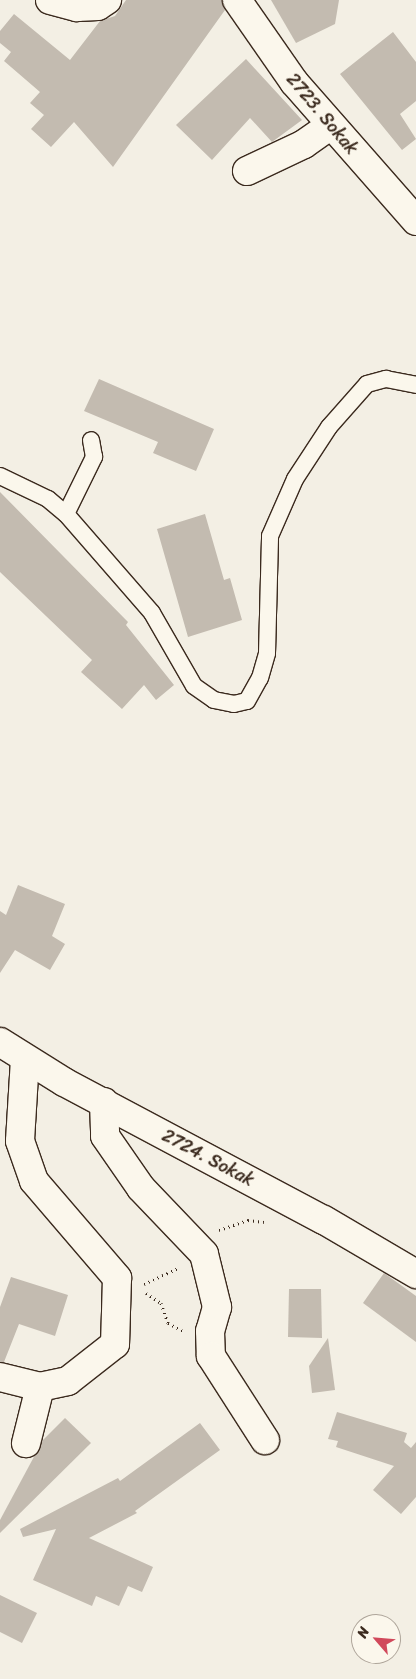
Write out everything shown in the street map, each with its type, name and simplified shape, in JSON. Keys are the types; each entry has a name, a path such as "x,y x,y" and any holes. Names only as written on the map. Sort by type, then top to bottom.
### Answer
{"street":[{"path":"50,0 77,7 98,6 107,0"},
{"name":"2723. Sokak","path":"237,0 330,126 416,221"},
{"path":"247,171 304,144 330,126"},
{"name":"2724. Sokak","path":"0,1042 25,1059 416,1274"},
{"path":"0,1377 40,1387 68,1381 115,1344 117,1278 34,1181 20,1141 25,1059"},
{"path":"104,1102 105,1136 141,1188 204,1254 217,1307 210,1331 211,1356 265,1440"},
{"path":"26,1443 40,1387"}],"lane":[{"path":"0,476 48,499 66,514 152,613 194,686 214,700 234,704 247,701 260,678 267,653 270,536 295,478 329,427 367,384 393,380 416,385"},
{"path":"66,514 94,457 91,440"}],"path":[{"path":"210,1331 181,1331 168,1323 161,1303 136,1287 204,1254 212,1232 248,1220 274,1223"}],"building":[{"path":"126,0 222,0 225,10 113,167 74,122 51,147 31,129 44,115 30,103 40,92 4,61 11,52 0,43 0,31 14,14 70,60 100,21 115,16"},
{"path":"271,0 339,0 335,24 296,43"},
{"path":"393,32 416,62 416,101 400,114 416,139 402,150 340,74"},
{"path":"246,59 302,120 272,142 250,118 212,160 176,125"},
{"path":"99,379 214,429 196,471 153,453 158,442 84,411"},
{"path":"0,492 128,622 126,625 174,685 156,700 144,685 122,709 81,672 92,660 0,572"},
{"path":"205,514 224,580 230,578 242,620 188,637 157,529"},
{"path":"18,885 65,904 52,936 65,944 50,970 15,950 0,973 0,911 6,915"},
{"path":"384,1273 416,1296 416,1342 363,1303"},
{"path":"11,1277 68,1295 55,1336 19,1324 4,1362 0,1362 0,1307"},
{"path":"289,1289 321,1289 322,1338 288,1337"},
{"path":"328,1338 335,1390 312,1393 309,1366"},
{"path":"337,1412 407,1433 404,1442 411,1448 416,1442 416,1497 401,1514 373,1490 394,1466 336,1447 338,1441 328,1439"},
{"path":"65,1418 91,1443 0,1533 0,1520 43,1440"},
{"path":"200,1423 220,1450 135,1511 137,1513 89,1538 153,1567 142,1592 128,1586 119,1606 96,1596 92,1606 33,1580 56,1529 23,1537 20,1529 118,1478 120,1481"},
{"path":"0,1595 37,1613 22,1643 0,1632"}]}
